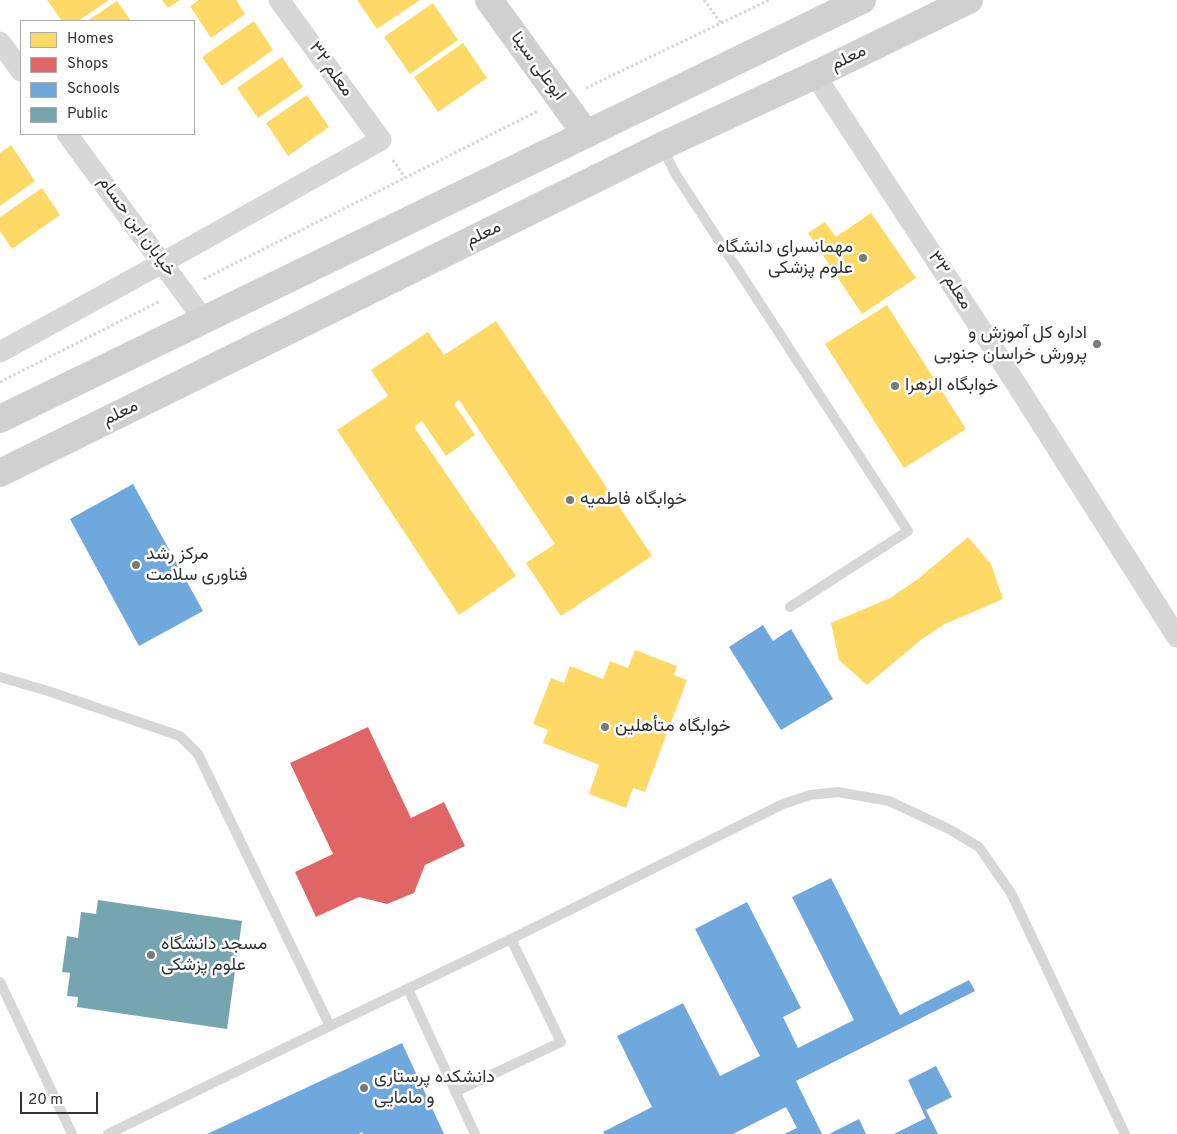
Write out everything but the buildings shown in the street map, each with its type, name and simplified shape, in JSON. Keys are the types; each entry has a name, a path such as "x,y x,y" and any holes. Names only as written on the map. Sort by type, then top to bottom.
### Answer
{"main road":[{"name":"ابوعلی سینا","path":"489,0 586,134"},
{"path":"0,419 862,0"},
{"name":"معلم","path":"0,474 662,146 815,76 969,0"}],"street":[{"name":"معلم ۳۲","path":"162,263 381,140 279,0"},
{"path":"0,42 20,70"},
{"name":"معلم ۳۳","path":"815,76 992,346 1177,637"},
{"name":"خیابان ابن حسام","path":"68,135 204,320"},
{"path":"0,352 162,263"}],"lane":[{"path":"662,146 675,172 908,531 790,607"},
{"path":"0,677 48,691 180,736 198,754 330,1026"},
{"path":"111,1133 512,939 784,804 810,795 838,792 889,801 949,829 979,847 1011,893 1125,1134"},
{"path":"455,1092 561,1042 512,939"},
{"path":"0,982 72,1134"},
{"path":"408,989 475,1134"}],"path":[{"path":"704,0 721,23"},
{"path":"0,382 561,100 769,0"}],"place":[{"name":"مهمانسرای دانشگاه علوم پزشکی","path":"863,258"},
{"name":"اداره کل آموزش و پرورش خراسان جنوبی","path":"1097,344"},
{"name":"خوابگاه الزهرا","path":"895,386"},
{"name":"خوابگاه فاطمیه","path":"570,500"},
{"name":"مرکز رشد فناوری سلامت","path":"136,565"},
{"name":"خوابگاه متأهلین","path":"605,727"},
{"name":"مسجد دانشگاه علوم پزشکی","path":"151,955"},
{"name":"دانشکده پرستاری و مامایی","path":"364,1088"}]}
